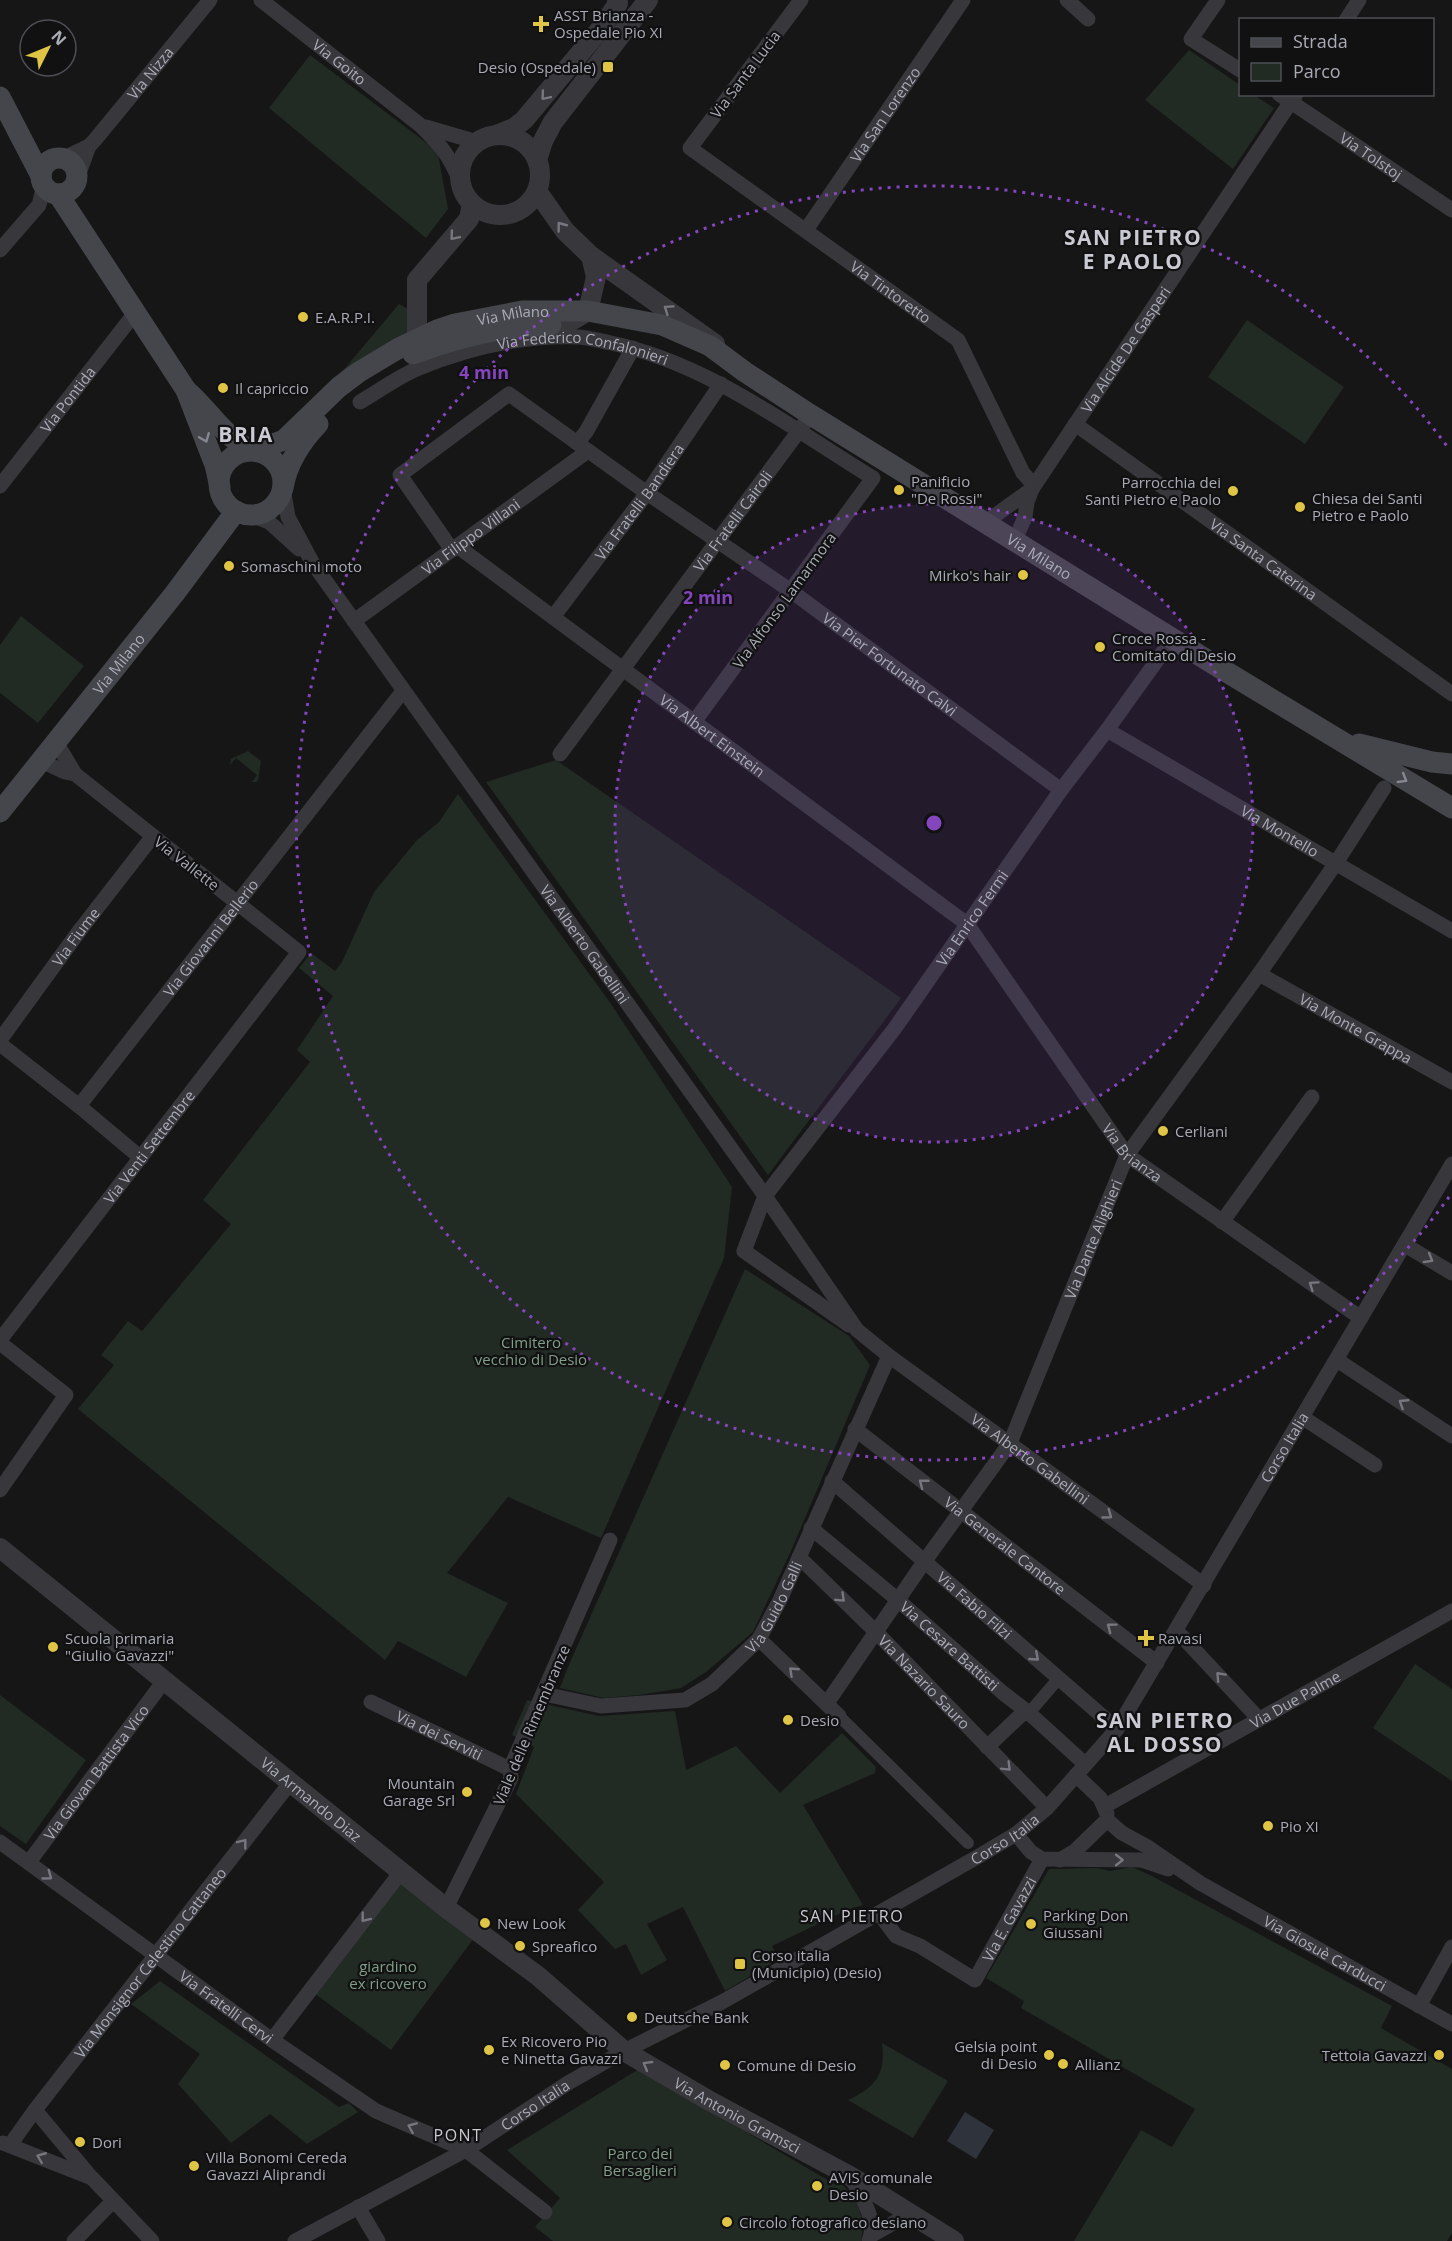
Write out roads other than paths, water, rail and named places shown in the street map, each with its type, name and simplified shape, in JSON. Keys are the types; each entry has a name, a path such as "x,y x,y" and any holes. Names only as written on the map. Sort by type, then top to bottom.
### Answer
{"main road":[{"path":"0,97 45,190 89,241 186,390 215,465 224,500 244,513 262,513 272,507 279,499 283,488 282,476 276,462 230,435 186,390"},
{"path":"16,129 74,165 80,215 89,241"},
{"path":"45,190 42,170 47,161 60,157"},
{"path":"45,190 68,192 77,180"},
{"name":"Via Milano","path":"254,451 284,440 339,387 358,372 417,339 455,324 522,311 588,311 662,325 710,346 811,415 1452,808"},
{"name":"Via Milano","path":"283,488 289,465 303,441 344,399 408,356 468,336 528,325 597,326 650,336 700,352 745,372"},
{"path":"220,487 221,474 228,462 239,454 254,451"},
{"name":"Via Milano","path":"0,812 175,593 244,513"},
{"name":"Via Milano","path":"1335,738 1404,756 1452,764"}],"street":[{"name":"Via Nizza","path":"77,180 89,146 210,0"},
{"name":"Via Goito","path":"261,0 420,124 450,158 460,181"},
{"path":"496,135 509,136 521,141 530,149 540,170 537,190 530,201 520,210 495,215 472,204 464,194 460,181 463,159 468,150 477,142 496,135 507,132 524,120 603,26 618,3 617,0"},
{"path":"537,160 543,141 553,122 648,0"},
{"name":"Via Santa Lucia","path":"690,148 801,0"},
{"name":"Via San Lorenzo","path":"806,230 963,0"},
{"path":"1067,0 1088,18"},
{"path":"1218,0 1191,39 1239,69"},
{"path":"1347,18 1359,0"},
{"name":"Via Tolstoj","path":"1289,97 1452,210"},
{"name":"Via Alcide De Gasperi","path":"1033,487 1289,97"},
{"name":"Via Goito","path":"420,124 444,134 477,142"},
{"name":"Via Nizza","path":"60,157 89,146"},
{"name":"Via Tintoretto","path":"690,148 958,340 1023,473 1033,487"},
{"path":"0,250 45,190"},
{"name":"Via Milano","path":"537,190 565,231 591,256 703,334 729,354 745,372"},
{"path":"417,339 417,280 469,219 472,204"},
{"path":"588,311 596,277 591,256"},
{"path":"430,265 426,297 431,322 437,330"},
{"name":"Via Milano","path":"564,325 588,311"},
{"name":"Via Pontida","path":"0,486 135,313"},
{"name":"Via Milano","path":"437,330 448,334 468,336"},
{"name":"Via Federico Confalonieri","path":"360,402 417,368 469,351 528,338 582,337 633,348 670,360 721,384 873,478"},
{"name":"Via Filippo Villani","path":"354,621 455,548 583,447 586,432 633,348"},
{"name":"Via Fratelli Bandiera","path":"553,617 647,494 721,384"},
{"name":"Via Albert Einstein","path":"583,447 509,394 400,475 455,548 553,617 968,924"},
{"path":"798,432 811,415"},
{"name":"Via Santa Caterina","path":"1075,424 1452,694"},
{"name":"Via Fratelli Cairoli","path":"560,754 798,432"},
{"name":"Via Pier Fortunato Calvi","path":"583,447 647,494 791,591 1061,789"},
{"name":"Via Alfonso Lamarmora","path":"694,722 873,478"},
{"path":"986,522 1033,487"},
{"path":"1015,540 1025,517 1033,487"},
{"name":"Via Alberto Gabellini","path":"283,488 288,517 312,562 765,1196 857,1330"},
{"name":"Via Alberto Gabellini","path":"244,513 263,518 276,527 312,562"},
{"name":"Via Enrico Fermi","path":"765,1196 895,1028 1061,789 1173,638"},
{"name":"Via Giovanni Bellerio","path":"79,1106 403,691"},
{"name":"Via Montello","path":"1107,730 1452,931"},
{"name":"Via Vallette","path":"56,742 75,774 299,952"},
{"name":"Via Vallette","path":"41,761 75,774"},
{"name":"Via Dante Alighieri","path":"827,1703 924,1562 1010,1443 1127,1155 1259,974 1336,863 1384,788"},
{"name":"Via Fiume","path":"0,1042 80,930 153,836"},
{"name":"Via Brianza","path":"968,924 1127,1155 1361,1318"},
{"name":"Via Venti Settembre","path":"0,1341 299,952"},
{"name":"Via Monte Grappa","path":"1259,974 1452,1082"},
{"path":"0,1042 141,1158"},
{"path":"1222,1222 1312,1097"},
{"name":"Corso Italia","path":"295,2241 466,2150 624,2051 722,2002 879,1913 1016,1834 1047,1808 1117,1729 1452,1164"},
{"name":"Via Alberto Gabellini","path":"765,1196 744,1251 857,1330 889,1356 1204,1585"},
{"path":"1405,1245 1452,1273"},
{"path":"0,1341 66,1395 0,1490"},
{"name":"Via Guido Galli","path":"544,1694 601,1706 686,1700 712,1684 759,1639 800,1557 832,1480 889,1356"},
{"path":"1337,1360 1452,1436"},
{"path":"1302,1418 1375,1465"},
{"name":"Via Generale Cantore","path":"855,1429 1157,1663"},
{"name":"Via Fabio Filzi","path":"832,1480 1117,1729"},
{"name":"Via Cesare Battisti","path":"811,1528 1029,1713 1080,1770 1106,1813"},
{"name":"Viale delle Rimembranze","path":"446,1908 511,1778 510,1769 610,1540"},
{"name":"Via Armando Diaz","path":"0,1548 446,1908 538,1976 624,2051"},
{"name":"Via Nazario Sauro","path":"800,1557 1047,1808"},
{"name":"Via Due Palme","path":"1106,1813 1259,1719 1452,1611"},
{"path":"1177,1631 1259,1719"},
{"path":"759,1639 969,1843"},
{"path":"987,1748 1022,1714 1029,1713 1059,1678"},
{"name":"Via Giovan Battista Vico","path":"29,1862 164,1681"},
{"name":"Via dei Serviti","path":"371,1702 510,1769"},
{"name":"Via Monsignor Celestino Cattaneo","path":"5,2144 35,2110 290,1783"},
{"path":"1060,1860 1075,1851 1106,1813"},
{"name":"Via Giosuè Carducci","path":"1106,1813 1122,1833 1200,1882 1452,2024"},
{"name":"Via E. Gavazzi","path":"1016,1834 1031,1852 1041,1859 1060,1860"},
{"name":"Via Fratelli Cervi","path":"0,1842 272,2040 376,2111 466,2150 544,2212"},
{"name":"Via E. Gavazzi","path":"879,1913 896,1936 920,1946 975,1980 1041,1859"},
{"name":"Via Giosuè Carducci","path":"1060,1860 1141,1860 1153,1862 1200,1882"},
{"path":"272,2040 401,1872"},
{"path":"1419,2006 1452,1947"},
{"name":"Via Antonio Gramsci","path":"624,2051 708,2100 850,2176 954,2241"},
{"path":"35,2110 92,2178 152,2241"},
{"path":"5,2144 92,2178"},
{"path":"850,2176 868,2208 870,2238 896,2222 919,2220"},
{"path":"74,2241 114,2201"},
{"path":"358,2207 378,2241"}],"place":[{"name":"ASST Brianza - Ospedale Pio XI","path":"541,24"},
{"name":"Desio (Ospedale)","path":"608,67"},
{"name":"E.A.R.P.I.","path":"303,317"},
{"name":"Il capriccio","path":"223,388"},
{"name":"Panificio \"De Rossi\"","path":"899,490"},
{"name":"Parrocchia dei Santi Pietro e Paolo","path":"1233,491"},
{"name":"Chiesa dei Santi Pietro e Paolo","path":"1300,507"},
{"name":"Somaschini moto","path":"229,566"},
{"name":"Mirko's hair","path":"1023,575"},
{"name":"Croce Rossa - Comitato di Desio","path":"1100,647"},
{"name":"Cerliani","path":"1163,1131"},
{"name":"Ravasi","path":"1146,1638"},
{"name":"Scuola primaria \"Giulio Gavazzi\"","path":"53,1647"},
{"name":"Desio","path":"788,1720"},
{"name":"Mountain Garage Srl","path":"467,1792"},
{"name":"Pio XI","path":"1268,1826"},
{"name":"New Look","path":"485,1923"},
{"name":"Parking Don Giussani","path":"1031,1924"},
{"name":"Spreafico","path":"520,1946"},
{"name":"Corso italia (Municipio) (Desio)","path":"740,1964"},
{"name":"Deutsche Bank","path":"632,2017"},
{"name":"Ex Ricovero Pio e Ninetta Gavazzi","path":"489,2050"},
{"name":"Gelsia point di Desio","path":"1049,2055"},
{"name":"Tettoia Gavazzi","path":"1439,2055"},
{"name":"Allianz","path":"1063,2064"},
{"name":"Comune di Desio","path":"725,2065"},
{"name":"Dori","path":"80,2142"},
{"name":"Villa Bonomi Cereda Gavazzi Aliprandi","path":"194,2166"},
{"name":"AVIS comunale Desio","path":"817,2186"},
{"name":"Circolo fotografico desiano","path":"727,2222"}],"district":[{"name":"SAN PIETRO E PAOLO","path":"1133,249"},
{"name":"BRIA","path":"246,434"},
{"name":"SAN PIETRO AL DOSSO","path":"1165,1732"},
{"name":"SAN PIETRO","path":"852,1916"},
{"name":"PONT","path":"458,2135"}],"park label":[{"name":"Cimitero vecchio di Desio","path":"531,1350"},
{"name":"giardino ex ricovero","path":"388,1974"},
{"name":"Parco dei Bersaglieri","path":"640,2162"}]}
